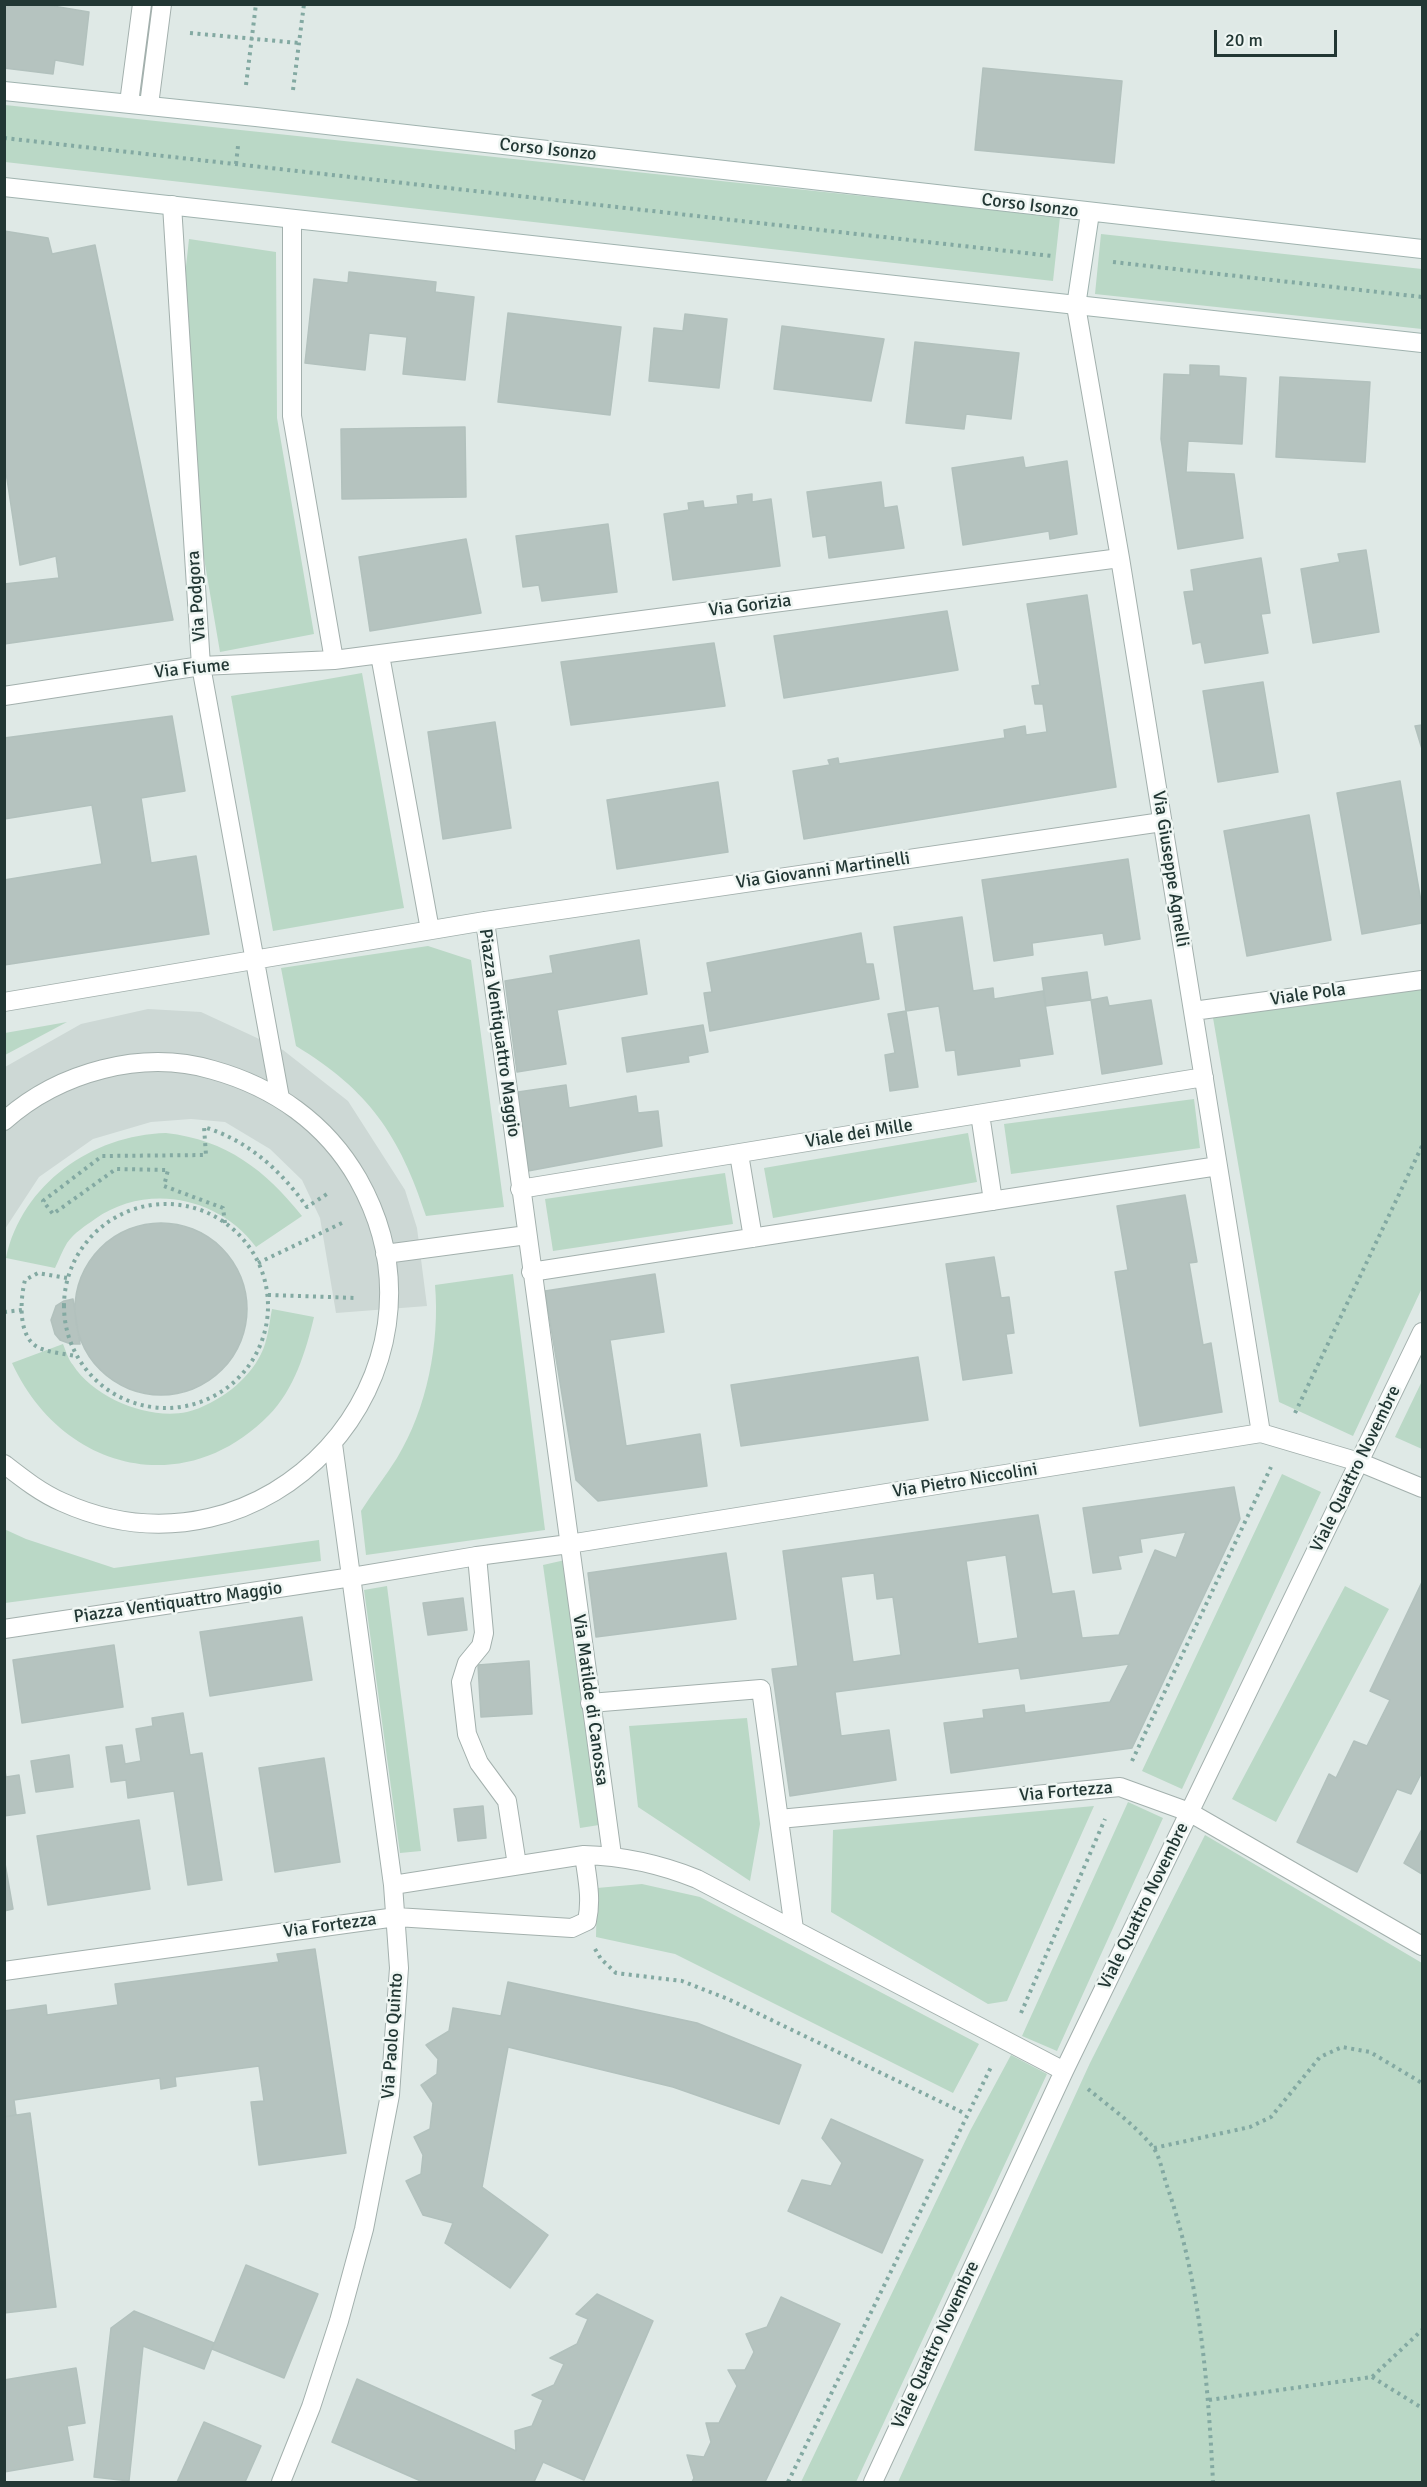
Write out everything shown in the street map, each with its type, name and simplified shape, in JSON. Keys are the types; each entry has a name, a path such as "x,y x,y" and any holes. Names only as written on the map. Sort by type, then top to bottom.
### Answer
{"street":[{"path":"129,104 142,4"},
{"path":"149,105 162,4"},
{"name":"Corso Isonzo","path":"4,91 149,105 1422,249"},
{"path":"4,187 1422,343"},
{"name":"Via Podgora","path":"172,205 201,666 254,959"},
{"name":"Corso Isonzo","path":"1076,306 1090,213"},
{"path":"292,219 292,416 334,660"},
{"name":"Via Giuseppe Agnelli","path":"1076,306 1120,558 1262,1433"},
{"name":"Via Gorizia","path":"380,655 1120,558"},
{"path":"380,655 430,930"},
{"name":"Via Fiume","path":"4,696 201,666 334,660 380,655"},
{"name":"Via Giovanni Martinelli","path":"485,921 1162,822"},
{"name":"Piazza Ventiquattro Maggio","path":"4,1002 485,921 568,1544 4,1629"},
{"path":"254,959 280,1098"},
{"name":"Viale Pola","path":"1193,1011 1422,980"},
{"path":"4,1121 37,1096 77,1077 108,1068 145,1063 208,1068 247,1080 297,1110 328,1138 356,1176 372,1209 385,1254 389,1300 385,1336 371,1383 357,1410 333,1444 295,1479 253,1503 206,1519 160,1524 110,1518 61,1502 41,1491 4,1464"},
{"name":"Viale dei Mille","path":"520,1189 1204,1077"},
{"path":"980,1114 993,1201"},
{"path":"739,1154 753,1238"},
{"path":"531,1272 1218,1166"},
{"path":"385,1254 527,1235"},
{"name":"Viale Quattro Novembre","path":"873,2482 1064,2070 1422,1332"},
{"name":"Via Pietro Niccolini","path":"568,1544 1262,1433 1359,1462 1422,1488"},
{"path":"333,1444 352,1577"},
{"name":"Via Matilde di Canossa","path":"568,1544 612,1855"},
{"path":"477,1556 484,1633 481,1646 467,1663 461,1682 467,1734 479,1763 507,1801 517,1865"},
{"name":"Via Paolo Quinto","path":"281,2482 311,2407 339,2321 364,2229 390,2095 399,1968 396,1917 352,1577"},
{"path":"590,1703 761,1689 794,1929"},
{"name":"Via Fortezza","path":"779,1819 1120,1786 1189,1812 1422,1946"},
{"path":"580,1926 587,1921 590,1910 584,1855"},
{"path":"393,1885 584,1855 612,1855 667,1867 697,1879 1064,2070"},
{"name":"Via Fortezza","path":"4,1971 396,1917 557,1929 580,1926"}],"path":[{"path":"303,93 293,92 304,4"},
{"path":"179,32 300,43"},
{"path":"4,138 1422,297"},
{"path":"225,1223 223,1208 164,1186 168,1170 116,1168 53,1214 43,1201 102,1156 206,1155 204,1127 225,1134 255,1152 282,1176 307,1207 356,1176"},
{"path":"151,1204 182,1205 211,1214 237,1232 258,1263 268,1295 265,1333 261,1345 248,1369 227,1388 195,1405 155,1408 124,1400 99,1384 76,1356 67,1334 64,1315 67,1278 72,1264 87,1240 111,1219 135,1208 151,1204"},
{"path":"258,1263 372,1209"},
{"path":"67,1278 38,1273 25,1280 22,1292 24,1328 30,1339 40,1349 76,1356"},
{"path":"268,1295 389,1300"},
{"path":"4,1312 22,1310"},
{"path":"580,1926 601,1959 616,1972 682,1981 728,1999 966,2114"},
{"path":"1154,2148 1250,2127 1271,2117 1320,2057 1342,2047 1370,2052 1422,2083"},
{"path":"1064,2070 1128,2123 1154,2148 1174,2205 1188,2259 1209,2400 1213,2482"},
{"path":"1209,2400 1372,2376 1422,2330"},
{"path":"1372,2376 1422,2408"}],"shaded area":[{"path":"148,1009 201,1012 283,1050 348,1101 405,1190 417,1228 427,1306 336,1313 320,1218 302,1180 270,1149 225,1122 191,1119 151,1122 93,1139 39,1177 5,1229 5,1067 81,1024"}],"green space":[{"path":"5,105 1060,217 1053,281 5,162"},
{"path":"1101,234 1422,269 1422,329 1095,294"},
{"path":"189,239 276,252 277,418 314,634 220,652 185,447 180,321"},
{"path":"362,673 404,908 273,931 231,696"},
{"path":"428,946 471,960 504,1207 426,1216 405,1162 379,1117 343,1080 296,1046 281,968"},
{"path":"1422,984 1422,1288 1353,1436 1279,1402 1212,1012"},
{"path":"67,1022 5,1055 5,1033"},
{"path":"1194,1099 1200,1148 1011,1174 1004,1124"},
{"path":"166,1133 208,1142 243,1160 274,1185 302,1216 256,1247 222,1216 202,1206 180,1200 136,1201 115,1208 80,1230 67,1243 55,1268 6,1258 14,1231 27,1208 44,1186 64,1168 112,1143 139,1136"},
{"path":"968,1133 977,1182 773,1218 764,1168"},
{"path":"725,1173 733,1224 553,1251 545,1199"},
{"path":"513,1274 545,1530 366,1555 361,1511 397,1458 424,1397 433,1352 435,1285"},
{"path":"272,1309 314,1317 303,1356 292,1382 269,1415 236,1442 200,1459 163,1465 127,1462 92,1449 61,1428 34,1400 12,1363 63,1344 70,1360 82,1377 108,1396 123,1404 156,1413 187,1412 205,1406 222,1396 248,1373 263,1349"},
{"path":"1422,1381 1422,1449 1395,1437"},
{"path":"1282,1474 1321,1492 1182,1789 1142,1771"},
{"path":"4,1529 26,1539 114,1568 319,1540 321,1561 5,1603"},
{"path":"565,1560 599,1825 580,1828 543,1565"},
{"path":"387,1586 421,1851 400,1853 364,1590"},
{"path":"1345,1586 1389,1609 1276,1822 1232,1799"},
{"path":"747,1718 760,1824 750,1881 638,1807 629,1726"},
{"path":"1128,1802 1163,1818 1057,2051 1022,2036"},
{"path":"1094,1806 1007,2001 988,2004 831,1912 833,1830"},
{"path":"1205,1835 1422,1963 1422,2482 898,2482 1090,2063"},
{"path":"642,1884 700,1897 979,2044 953,2093 675,1954 596,1937 597,1888"},
{"path":"1011,2055 1047,2074 856,2482 801,2482 970,2131"}],"building":[{"path":"4,4 41,4 89,12 83,65 55,60 53,74 4,68"},
{"path":"983,68 1122,81 1114,163 975,150"},
{"path":"4,231 48,238 52,254 95,245 173,620 4,644 4,584 59,578 56,556 20,565 4,459"},
{"path":"349,272 436,282 435,292 474,297 465,380 403,374 407,337 369,333 365,370 305,363 314,279 348,283"},
{"path":"508,313 621,327 610,415 498,402"},
{"path":"685,314 727,319 719,388 649,381 654,328 683,331"},
{"path":"782,326 884,339 871,401 774,389"},
{"path":"915,342 1019,353 1011,419 966,414 964,429 906,423"},
{"path":"1190,365 1219,366 1219,376 1246,378 1242,444 1188,441 1186,472 1234,474 1243,538 1178,549 1161,439 1164,374 1190,375"},
{"path":"1280,377 1370,382 1365,462 1276,457"},
{"path":"465,427 466,497 342,499 341,429"},
{"path":"1023,457 1025,468 1067,461 1077,534 1050,539 1049,531 963,545 952,468"},
{"path":"881,482 884,508 897,506 904,548 829,558 826,535 813,537 807,492"},
{"path":"752,494 752,502 771,499 780,566 673,580 664,514 689,510 688,503 703,501 704,508 738,504 737,496"},
{"path":"608,524 617,592 542,601 539,585 523,587 516,536"},
{"path":"466,539 481,613 370,631 359,557"},
{"path":"1366,550 1379,632 1313,643 1301,569 1340,562 1338,554"},
{"path":"1261,558 1270,613 1261,614 1268,653 1205,663 1201,642 1193,644 1184,592 1194,591 1191,570"},
{"path":"1087,595 1116,787 804,839 793,771 830,765 828,760 838,758 839,764 1005,738 1004,730 1025,726 1026,735 1047,732 1043,704 1035,704 1032,686 1040,685 1027,604"},
{"path":"947,611 958,670 784,698 774,636"},
{"path":"714,643 725,706 571,725 561,662"},
{"path":"1263,682 1278,772 1218,782 1203,691"},
{"path":"172,716 185,791 141,798 151,863 196,856 209,934 4,965 4,880 102,864 92,805 4,819 4,738"},
{"path":"495,722 511,828 443,839 428,732"},
{"path":"1422,725 1422,749 1415,726"},
{"path":"1400,781 1422,907 1422,923 1362,934 1337,793"},
{"path":"718,782 728,852 617,869 607,800"},
{"path":"1309,815 1331,940 1247,956 1224,831"},
{"path":"1128,859 1140,939 1105,945 1103,933 1032,943 1033,955 994,961 982,880"},
{"path":"962,917 973,991 993,988 994,999 1043,991 1053,1054 1019,1059 1020,1066 958,1075 955,1050 946,1051 939,1006 906,1011 894,927"},
{"path":"861,933 866,964 873,964 879,999 710,1031 704,993 712,992 707,963"},
{"path":"639,940 647,994 557,1010 566,1064 517,1072 505,981 553,973 550,956"},
{"path":"1087,972 1091,1000 1046,1006 1042,978"},
{"path":"1107,997 1109,1006 1151,1000 1162,1064 1102,1074 1091,1000"},
{"path":"906,1011 918,1087 890,1091 885,1055 895,1053 888,1014"},
{"path":"703,1025 708,1052 688,1056 689,1062 627,1072 622,1038"},
{"path":"566,1085 569,1108 636,1096 638,1113 658,1111 662,1146 528,1171 518,1092"},
{"path":"1185,1195 1197,1262 1189,1263 1203,1345 1211,1343 1222,1412 1140,1426 1115,1272 1128,1270 1117,1206"},
{"path":"161,1223 178,1224 194,1229 209,1237 222,1248 233,1261 241,1276 246,1292 246,1326 241,1342 233,1357 222,1370 209,1381 194,1389 178,1394 161,1395 144,1394 128,1389 113,1381 100,1370 89,1357 81,1342 76,1326 75,1309 76,1292 81,1276 89,1261 100,1248 113,1237 128,1229 144,1224"},
{"path":"994,1257 1001,1298 1009,1297 1014,1333 1006,1334 1012,1373 963,1380 946,1264"},
{"path":"655,1274 664,1332 610,1340 626,1446 700,1434 707,1486 598,1501 576,1480 545,1291"},
{"path":"73,1299 80,1344 60,1340 55,1334 51,1320 56,1306"},
{"path":"918,1357 928,1420 741,1446 731,1385"},
{"path":"1234,1487 1240,1519 1132,1748 951,1773 944,1723 984,1718 983,1710 1024,1705 1025,1713 1110,1702 1129,1664 1021,1679 1019,1668 835,1692 841,1736 889,1730 896,1780 790,1796 772,1669 798,1666 783,1551 1038,1515 1052,1594 1074,1591 1082,1638 1119,1635 1155,1550 1176,1558 1186,1532 1140,1539 1142,1552 1118,1556 1121,1569 1093,1573 1083,1508","holes":["1006,1555 1018,1638 978,1644 966,1561","874,1573 877,1599 893,1597 901,1655 853,1662 841,1577"]},
{"path":"726,1553 736,1619 596,1637 588,1573"},
{"path":"1422,1582 1422,1772 1411,1794 1397,1789 1357,1872 1297,1842 1329,1774 1336,1778 1354,1741 1367,1746 1390,1700 1370,1691"},
{"path":"463,1598 467,1630 428,1635 423,1603"},
{"path":"302,1617 312,1680 210,1696 200,1632"},
{"path":"114,1645 123,1707 22,1723 13,1660"},
{"path":"529,1661 532,1714 481,1717 478,1665"},
{"path":"183,1713 190,1755 202,1753 222,1880 188,1885 174,1791 128,1798 126,1780 111,1782 106,1747 122,1745 125,1764 141,1761 136,1729 153,1726 152,1718"},
{"path":"69,1755 73,1787 36,1792 31,1761"},
{"path":"324,1758 340,1862 275,1872 259,1768"},
{"path":"4,1765 6,1777 19,1775 25,1813 4,1816"},
{"path":"483,1806 486,1838 458,1841 454,1809"},
{"path":"139,1820 150,1889 48,1905 37,1836"},
{"path":"1422,1829 1422,1874 1404,1863"},
{"path":"4,1858 13,1909 4,1911"},
{"path":"315,1949 346,2153 259,2165 251,2102 264,2101 259,2066 175,2077 176,2086 161,2089 160,2078 14,2100 16,2115 4,2117 4,2011 46,2005 47,2015 118,2005 115,1984 279,1962 277,1954"},
{"path":"508,1982 697,2023 801,2065 779,2124 673,2087 508,2047 482,2187 548,2235 510,2288 445,2243 453,2223 423,2215 406,2181 421,2174 423,2155 414,2137 430,2129 433,2103 421,2085 437,2074 438,2059 426,2045 449,2031 453,2008 501,2016"},
{"path":"30,2113 56,2307 4,2313 4,2117"},
{"path":"831,2119 923,2160 882,2253 788,2211 802,2180 831,2186 842,2163 822,2138"},
{"path":"246,2265 318,2294 284,2378 212,2349"},
{"path":"597,2294 653,2321 584,2480 543,2462 534,2482 423,2482 332,2442 357,2379 516,2451 515,2431 532,2426 543,2400 532,2395 554,2385 564,2364 550,2358 577,2344 588,2319 576,2314"},
{"path":"781,2297 840,2324 765,2482 692,2482 694,2478 687,2455 704,2457 711,2442 706,2423 719,2423 737,2386 728,2370 745,2370 754,2352 746,2334 767,2327"},
{"path":"134,2311 214,2343 204,2369 143,2346 129,2481 94,2477 111,2328"},
{"path":"76,2368 85,2423 67,2426 73,2460 4,2472 4,2380"},
{"path":"204,2422 261,2446 245,2482 177,2482"}]}
